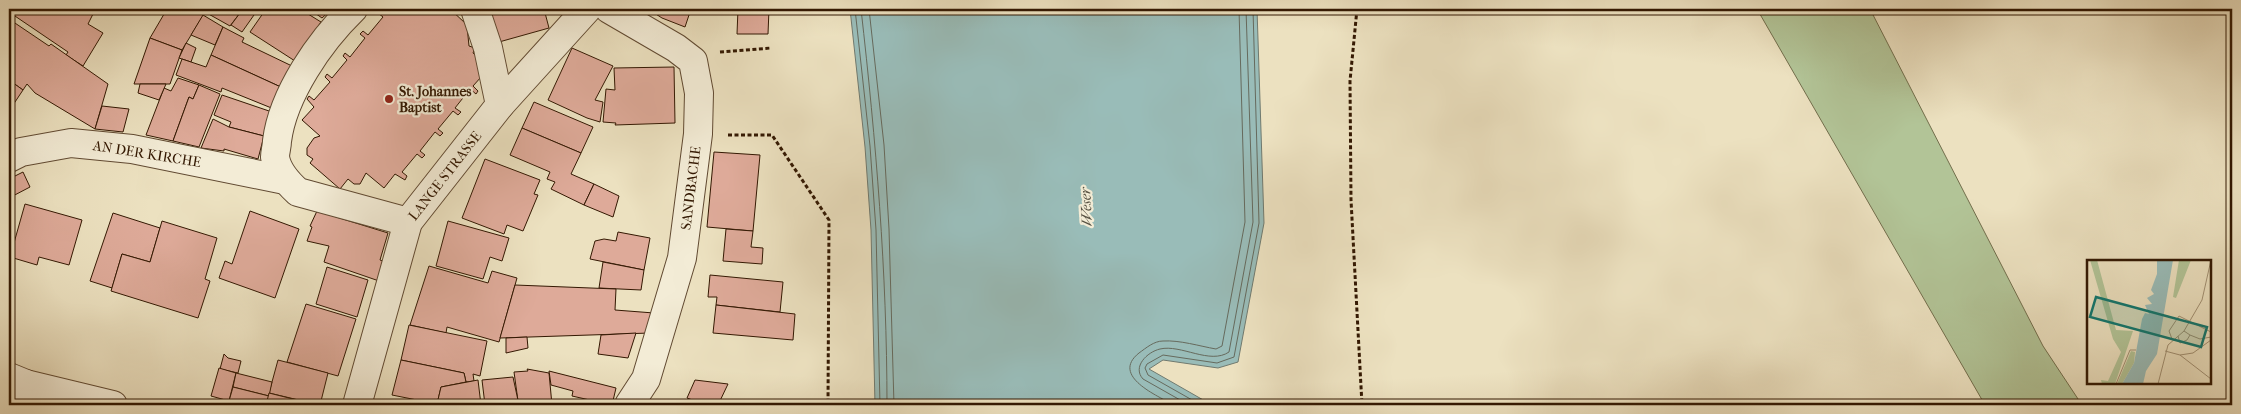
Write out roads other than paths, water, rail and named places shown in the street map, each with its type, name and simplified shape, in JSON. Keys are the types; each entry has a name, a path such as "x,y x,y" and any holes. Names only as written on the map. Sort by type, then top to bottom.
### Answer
{"street":[{"path":"285,180 275,157 278,136 287,104 314,55 342,20 354,9"},
{"path":"475,9 488,48 500,105"},
{"name":"LANGE STRASSE","path":"357,405 408,222 500,105 586,9"},
{"name":"SANDBACHE","path":"609,9 676,48 693,61 699,92 698,134 682,258 646,379 629,405"},
{"name":"AN DER KIRCHE","path":"9,158 21,152 71,143 132,149 285,180 298,192 408,222"},
{"path":"17,389 113,405"}],"water":[{"name":"Weser","path":"850,9 1257,9 1264,223 1238,362 1218,368 1163,360 1149,369 1212,405 875,405 871,230 865,147"}],"place":[{"name":"St. Johannes Baptist","path":"389,99"}]}
